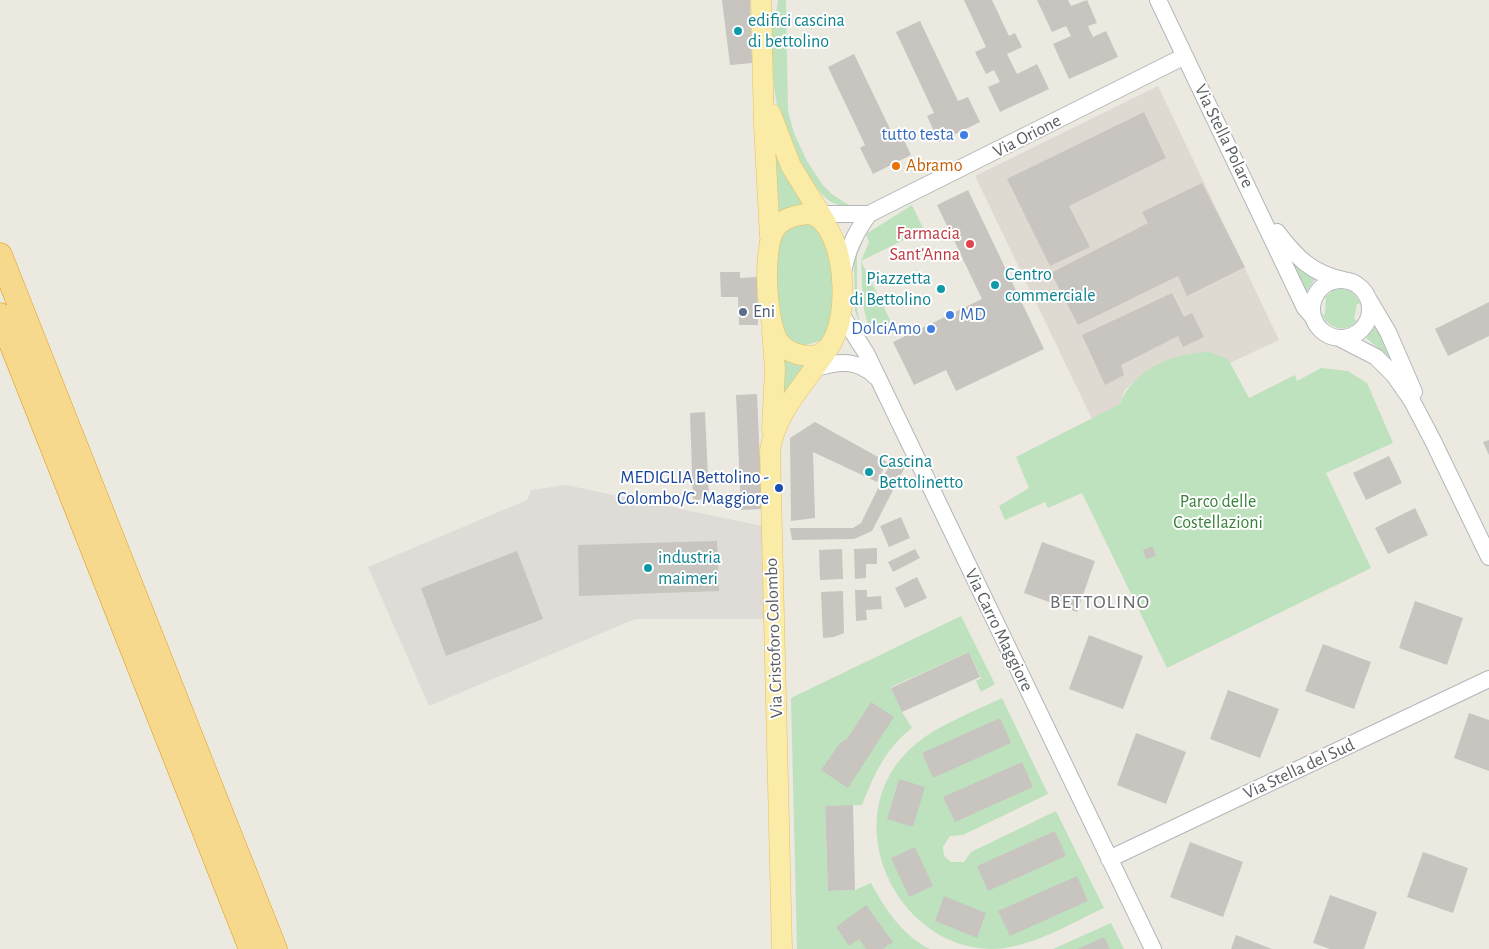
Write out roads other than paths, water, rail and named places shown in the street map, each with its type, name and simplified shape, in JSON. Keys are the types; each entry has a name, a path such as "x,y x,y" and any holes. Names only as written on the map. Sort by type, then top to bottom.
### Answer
{"highway":[{"path":"0,255 275,949"},
{"path":"0,315 251,949"},
{"path":"120,560 185,693 249,859 290,949"},
{"path":"108,590 142,691 238,949"}],"main road":[{"path":"762,0 764,126 770,237 768,272 775,370 772,439"},
{"path":"765,96 784,152 820,219"},
{"path":"770,237 780,223 794,216 820,219"},
{"name":"Via Cristoforo Colombo","path":"782,949 770,516 772,439 786,410 824,358 841,314 842,279 820,219"},
{"path":"772,328 785,348 801,356 824,358"}],"street":[{"name":"Via Stella Polare","path":"1158,0 1306,308 1313,317"},
{"name":"Via Orione","path":"870,214 1185,56"},
{"path":"820,219 870,214"},
{"path":"842,279 849,248 856,232 870,214"},
{"name":"Via Stella Polare","path":"1262,215 1303,264 1334,278 1349,281"},
{"path":"1433,441 1400,357 1378,312 1364,292 1349,281 1334,281 1321,289 1313,302 1313,317 1316,324 1325,334 1363,349 1385,364 1412,402 1489,557"},
{"path":"1341,339 1350,337 1365,327 1371,309 1369,300"},
{"name":"Via Carro Maggiore","path":"841,314 866,353 1153,949"},
{"path":"824,358 864,366 880,382"},
{"name":"Via Stella del Sud","path":"1109,858 1489,679"}],"place":[{"name":"edifici cascina di bettolino","path":"738,31"},
{"name":"tutto testa","path":"964,135"},
{"name":"Abramo","path":"896,166"},
{"name":"Farmacia Sant'Anna","path":"970,244"},
{"name":"Centro commerciale","path":"995,285"},
{"name":"Piazzetta di Bettolino","path":"941,289"},
{"name":"Eni","path":"743,312"},
{"name":"MD","path":"950,315"},
{"name":"DolciAmo","path":"931,329"},
{"name":"Cascina Bettolinetto","path":"869,472"},
{"name":"MEDIGLIA Bettolino - Colombo/C. Maggiore","path":"779,488"},
{"name":"industria maimeri","path":"648,568"}],"district":[{"name":"BETTOLINO","path":"1100,602"}],"park label":[{"name":"Parco delle Costellazioni","path":"1218,512"}]}
